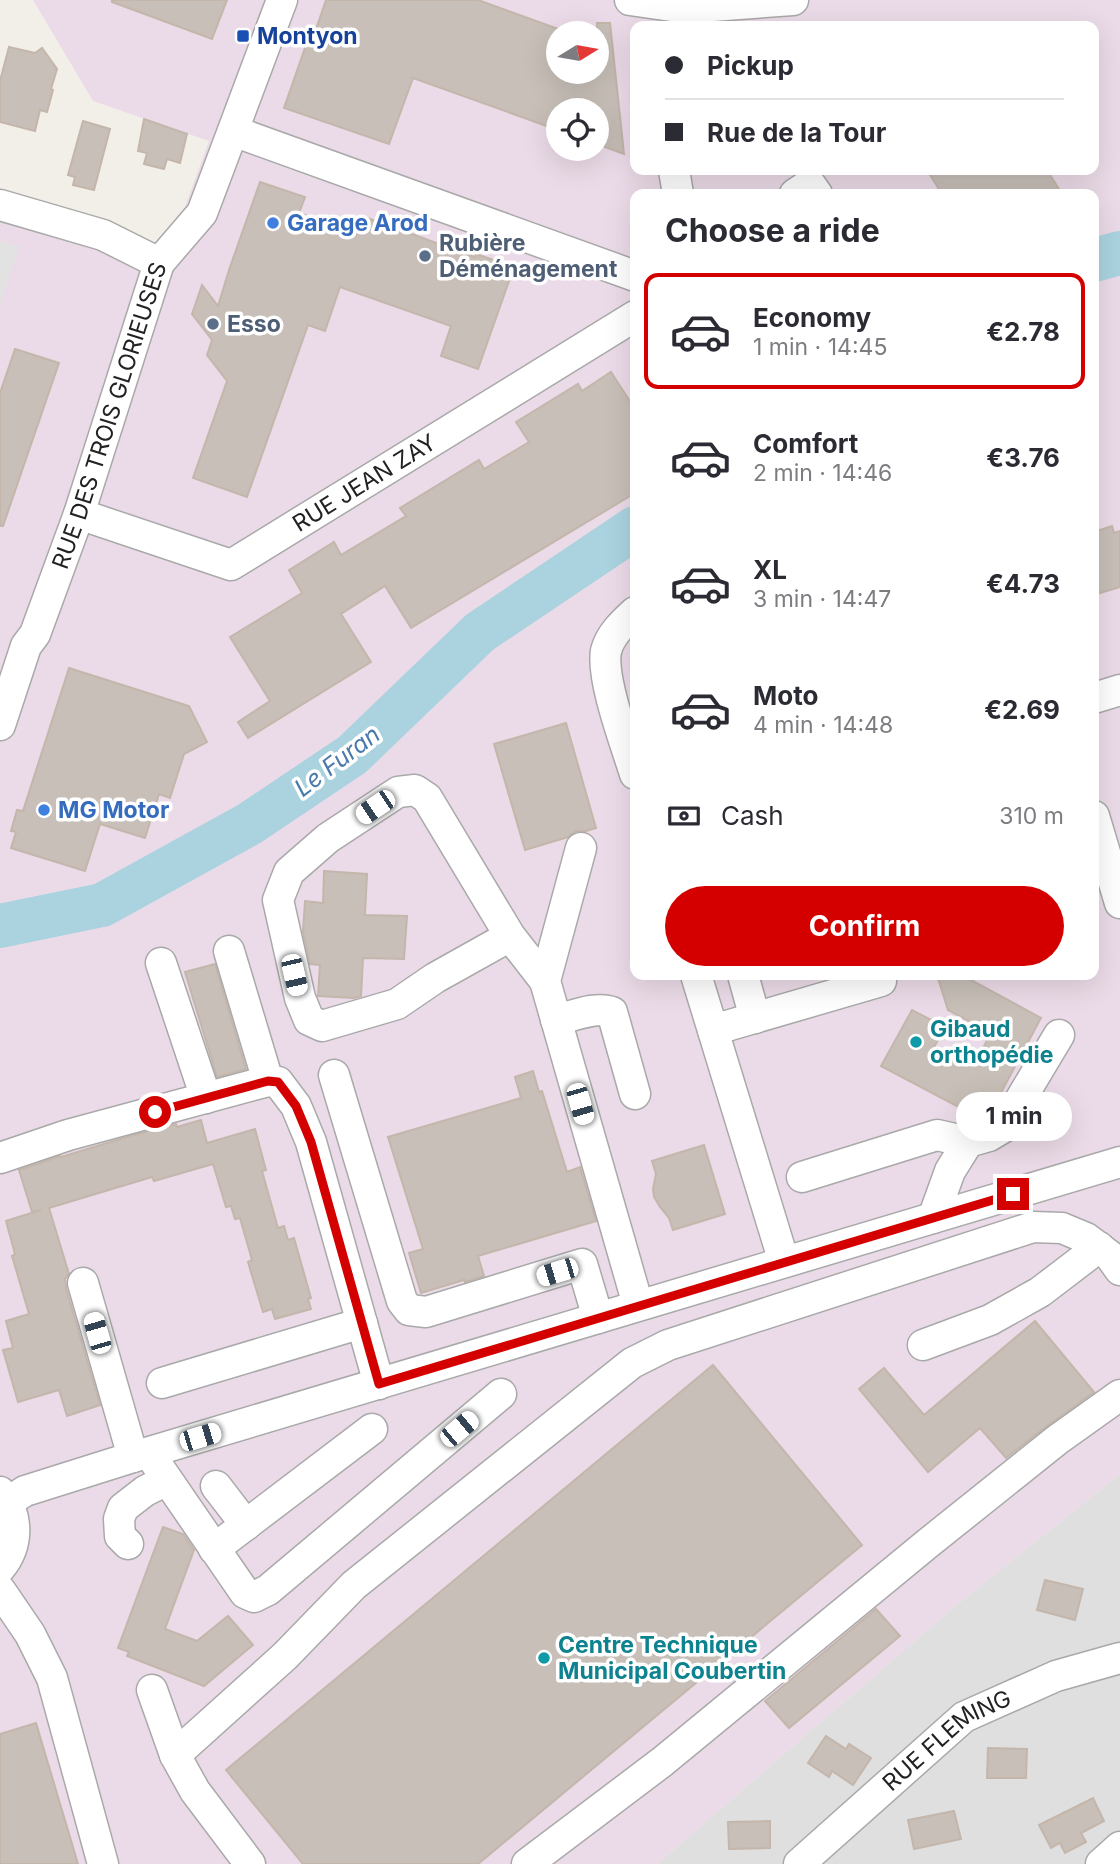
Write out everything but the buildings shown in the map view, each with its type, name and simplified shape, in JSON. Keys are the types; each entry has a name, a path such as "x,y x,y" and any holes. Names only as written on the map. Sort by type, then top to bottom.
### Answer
{"street":[{"name":"RUE DES TROIS GLORIEUSES","path":"0,725 13,647 34,634 79,514 159,263 202,213 282,0"},
{"path":"630,0 685,8 793,0"},
{"path":"233,131 630,274"},
{"path":"0,205 103,235 159,263"},
{"name":"RUE JEAN ZAY","path":"79,514 231,565 630,319"},
{"path":"630,616 618,627 606,651 606,661 607,680 630,757"},
{"path":"1099,696 1120,690"},
{"path":"510,936 435,978 397,1004 322,1026 309,1020 299,998 278,900 289,872 328,838 398,792 415,790 427,798 510,936 545,981 638,1305"},
{"path":"1099,833 1120,903"},
{"path":"545,981 581,848"},
{"path":"229,951 268,1081"},
{"path":"161,962 206,1098"},
{"path":"698,980 784,1262"},
{"path":"744,980 755,1018"},
{"path":"713,1030 881,981"},
{"path":"556,1020 596,1010 612,1012 635,1094"},
{"path":"802,1177 937,1135 968,1142 989,1136 1004,1127 1059,1035"},
{"path":"334,1075 402,1301 409,1310 426,1312 622,1252"},
{"path":"0,1158 68,1135 268,1081 278,1082 296,1106 311,1142 379,1384"},
{"path":"933,1218 950,1171 968,1142"},
{"path":"0,1568 11,1551 15,1535 13,1518 4,1497 1120,1162"},
{"path":"175,1755 285,1656 354,1585 632,1363 668,1345 1033,1227 1062,1228 1086,1238 1110,1256 1120,1270"},
{"path":"923,1345 990,1320 1040,1292 1099,1247"},
{"path":"582,1264 598,1318"},
{"path":"83,1283 141,1455 167,1480 245,1593 254,1597 268,1590 501,1394"},
{"path":"162,1383 362,1323"},
{"path":"527,1864 662,1762 1057,1440 1120,1395"},
{"path":"214,1549 372,1429"},
{"path":"128,1544 120,1536 119,1519 123,1508 145,1490 167,1480"},
{"path":"216,1486 246,1525"},
{"path":"0,1590 30,1634 52,1678 103,1864"},
{"name":"RUE FLEMING","path":"799,1864 964,1717 1056,1676 1120,1658"},
{"path":"152,1690 175,1755 195,1791 250,1864"},
{"path":"1101,1864 1120,1847"}],"shaded area":[{"path":"33,0 1120,0 1120,1474 955,1606 657,1864 0,1864 0,217 166,259 209,141 93,101"},
{"path":"0,241 19,246 0,306"},
{"path":"1120,1474 1120,1864 657,1864 955,1606"}],"waterway":[{"name":"Le Furan","path":"1099,259 1120,253"},
{"name":"Le Furan","path":"0,926 102,905 249,824 352,755 480,632 630,531"}],"place":[{"name":"Montyon","path":"243,36"},
{"name":"Garage Arod","path":"273,223"},
{"name":"Rubière Déménagement","path":"425,256"},
{"name":"Esso","path":"213,324"},
{"name":"MG Motor","path":"44,810"},
{"name":"Gibaud orthopédie","path":"916,1042"},
{"name":"Centre Technique Municipal Coubertin","path":"544,1658"}],"route":[{"path":"155,1112 268,1081 278,1082 296,1106 311,1142 379,1384 1013,1194"}]}
